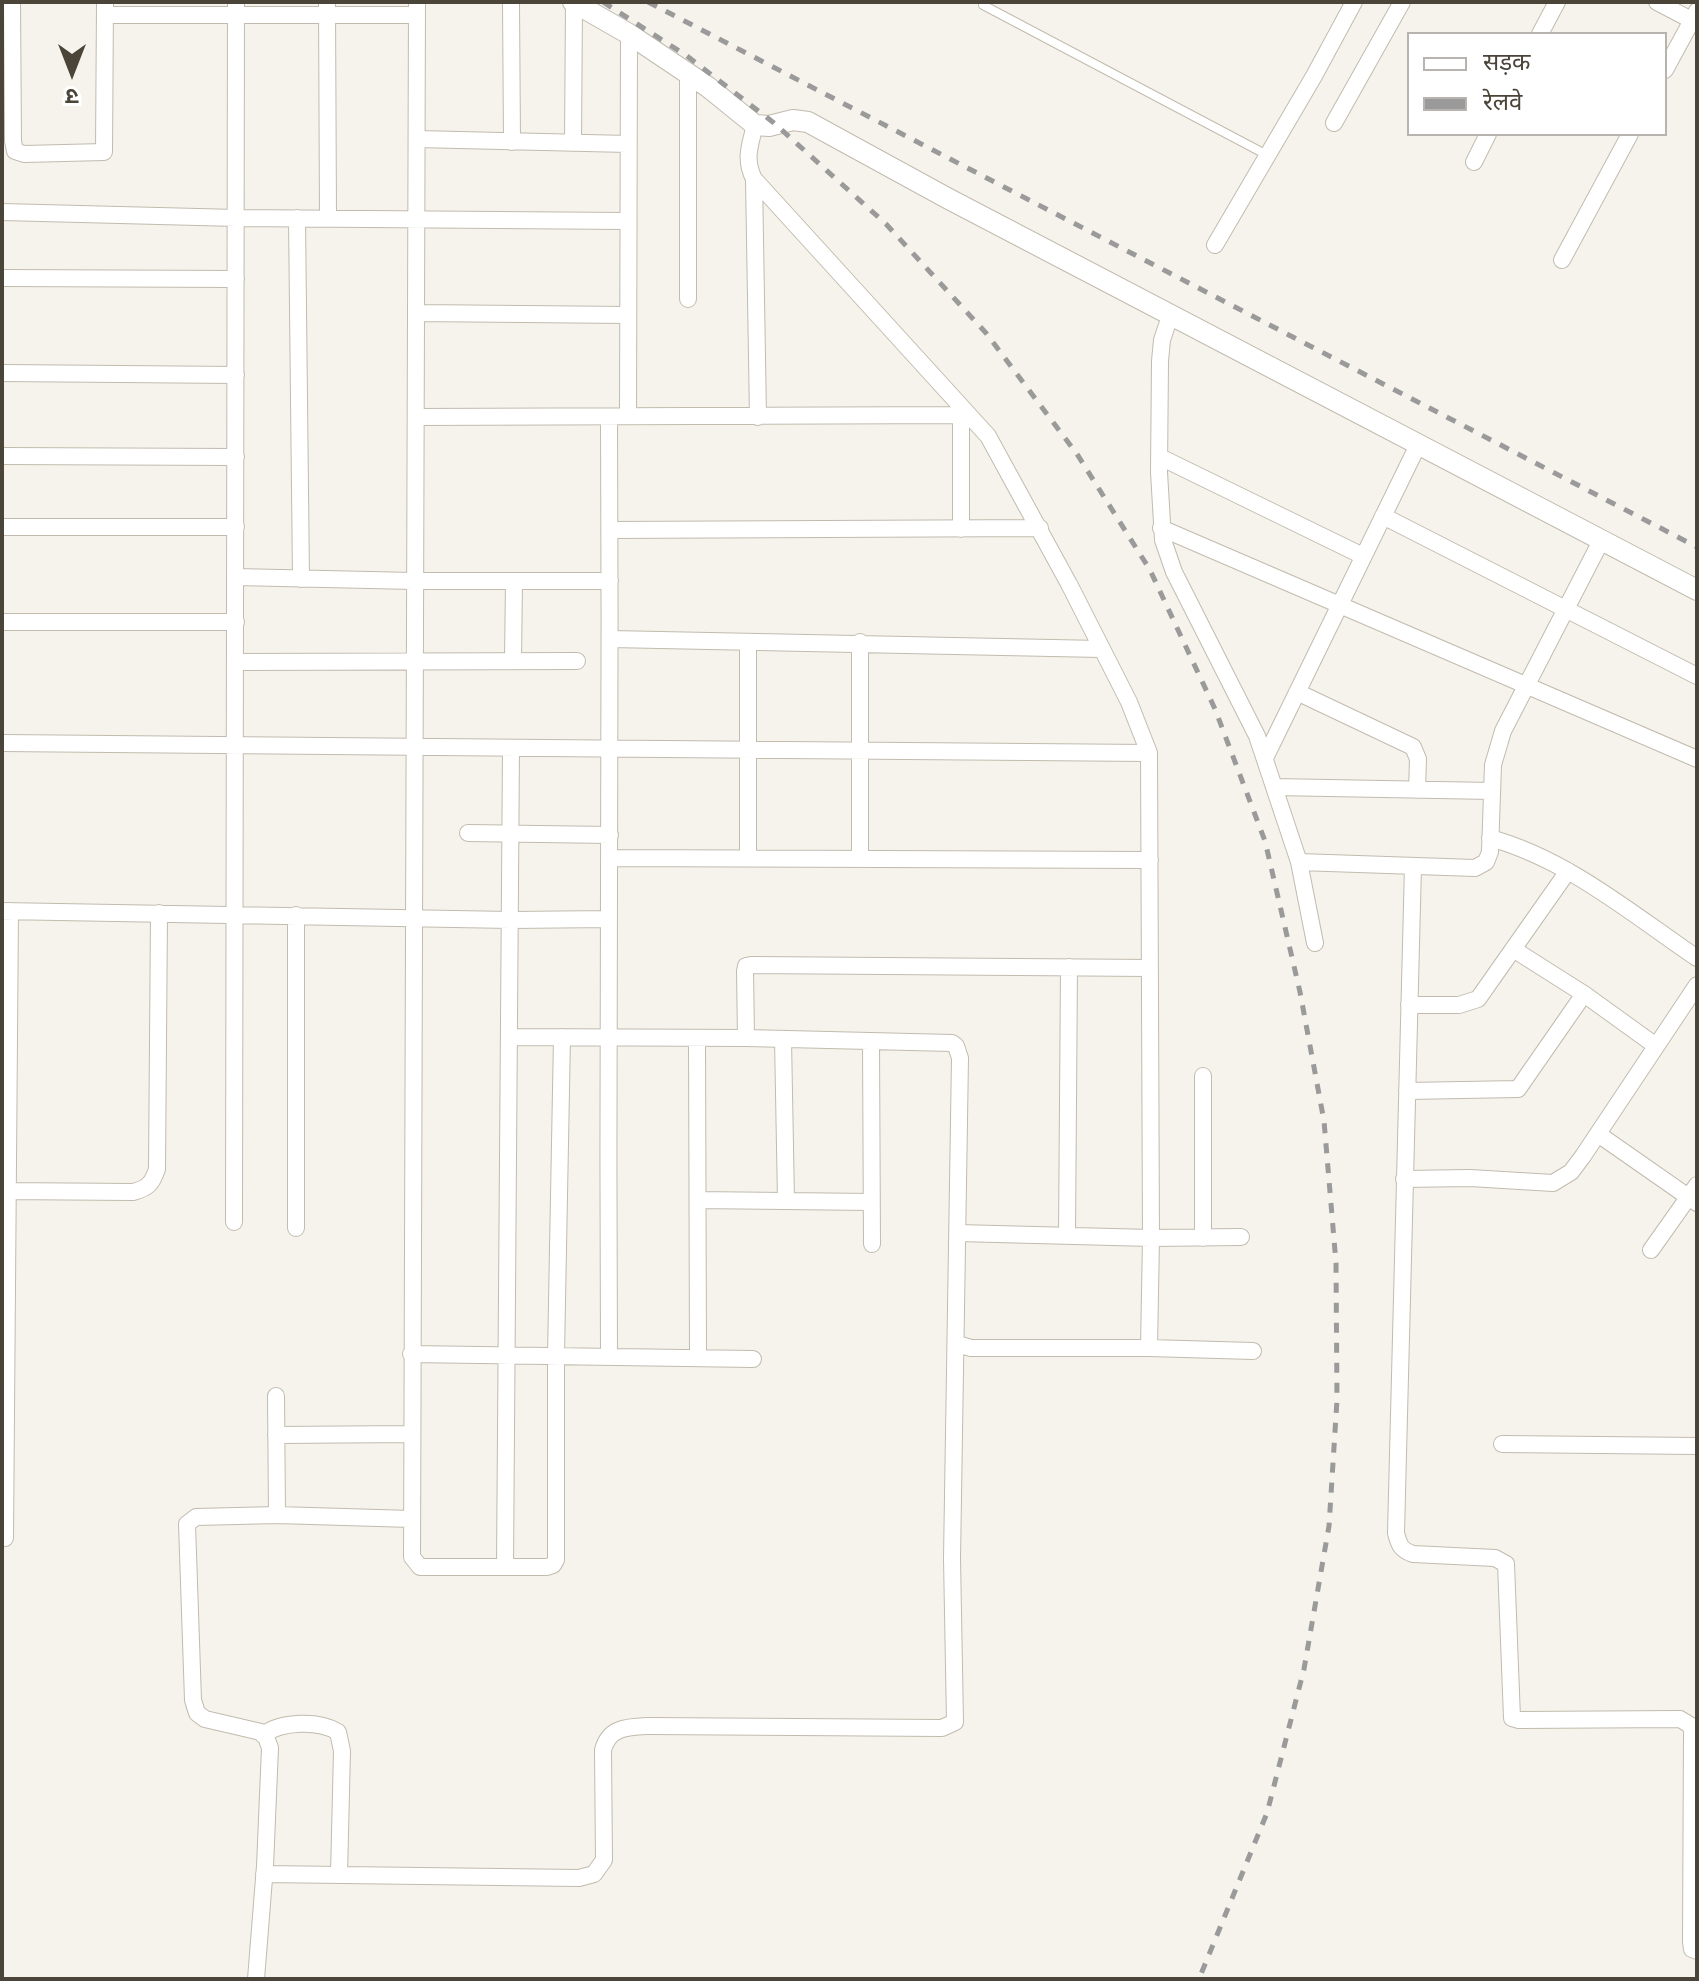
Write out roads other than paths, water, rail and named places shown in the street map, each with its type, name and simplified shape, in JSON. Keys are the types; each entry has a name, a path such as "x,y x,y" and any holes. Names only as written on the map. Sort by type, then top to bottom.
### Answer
{"street":[{"path":"12,2 13,141 19,154 104,152 105,9 417,8 411,1354 412,1557 420,1567 547,1567 556,1560 562,1037"},
{"path":"511,2 512,142"},
{"path":"573,143 574,2 688,74 755,125 769,126 793,120 808,122 1697,590"},
{"path":"1215,245 1354,2"},
{"path":"1334,123 1402,2"},
{"path":"1541,32 1557,2"},
{"path":"1657,2 1695,18 1667,67"},
{"path":"234,1222 236,8"},
{"path":"327,8 328,218"},
{"path":"628,416 629,34"},
{"path":"688,74 688,299"},
{"path":"755,125 747,156 754,179 965,415 988,436 1040,528 1129,702 1149,753 1149,1348"},
{"path":"1474,162 1487,136"},
{"path":"1562,260 1629,136"},
{"path":"417,139 628,144"},
{"path":"754,179 758,417"},
{"path":"2,212 237,218 627,221"},
{"path":"297,218 301,579"},
{"path":"2,278 236,279"},
{"path":"417,313 627,315"},
{"path":"1175,316 1167,325 1162,340 1161,528 1167,557 1257,736 1299,862 1315,943"},
{"path":"2,373 236,375"},
{"path":"416,417 965,415"},
{"path":"961,529 965,415"},
{"path":"609,417 609,1356"},
{"path":"1265,758 1418,445"},
{"path":"2,456 236,457"},
{"path":"1160,457 1363,556"},
{"path":"1383,516 1697,676"},
{"path":"2,527 236,527"},
{"path":"610,530 1040,528"},
{"path":"1161,528 1697,759"},
{"path":"1299,862 1483,866 1489,858 1496,749 1601,541"},
{"path":"236,577 610,581"},
{"path":"513,661 514,581"},
{"path":"2,622 236,622"},
{"path":"611,639 1101,649"},
{"path":"748,642 748,858"},
{"path":"860,642 860,858"},
{"path":"236,662 577,661"},
{"path":"1297,692 1413,747 1418,759 1417,790"},
{"path":"2,743 416,745 861,753 1149,753"},
{"path":"505,1567 511,748"},
{"path":"1274,787 1492,791"},
{"path":"468,833 610,835"},
{"path":"1490,838 1517,845 1568,871 1697,958"},
{"path":"610,858 1150,860"},
{"path":"1413,866 1396,1533 1399,1545 1413,1554 1495,1558 1506,1564 1512,1718 1686,1720 1692,1731 1694,1842 1691,1942 1692,1949 1697,1951"},
{"path":"1409,1005 1470,1003 1478,999 1568,871"},
{"path":"5,1538 6,911 609,919"},
{"path":"5,1191 133,1192 153,1183 157,1169 159,913"},
{"path":"296,915 296,1228"},
{"path":"1513,949 1584,994 1656,1046"},
{"path":"746,1038 745,971 746,966 751,965 1150,968"},
{"path":"1067,1236 1069,967"},
{"path":"1404,1179 1470,1178 1553,1183 1571,1172 1697,985"},
{"path":"1407,1091 1518,1089 1584,994"},
{"path":"264,1874 579,1878 594,1874 604,1860 603,1750 606,1738 624,1728 951,1726 955,1722 952,1558 959,1051 952,1043 511,1037"},
{"path":"697,1038 698,1358"},
{"path":"783,1039 786,1201"},
{"path":"871,1041 872,1244"},
{"path":"1203,1076 1203,1238"},
{"path":"1598,1134 1694,1195 1651,1250"},
{"path":"698,1200 871,1202"},
{"path":"958,1233 1241,1237"},
{"path":"957,1344 971,1348 1253,1351"},
{"path":"411,1354 508,1353 753,1359"},
{"path":"276,1396 277,1515"},
{"path":"276,1435 412,1434"},
{"path":"1502,1444 1697,1446"},
{"path":"256,1979 270,1748 263,1735 205,1719 197,1713 193,1700 187,1524 196,1517 277,1515 412,1519"},
{"path":"263,1735 272,1728 295,1725 330,1727 338,1732 342,1751 339,1875"}],"lane":[{"path":"983,5 1268,156"}],"railway":[{"path":"603,2 687,56 774,123 886,224 986,333 1077,454 1150,570 1215,709 1265,841 1300,992 1324,1121 1336,1263 1337,1400 1329,1526 1304,1669 1267,1813 1199,1979"},
{"path":"648,2 1697,547"}]}
